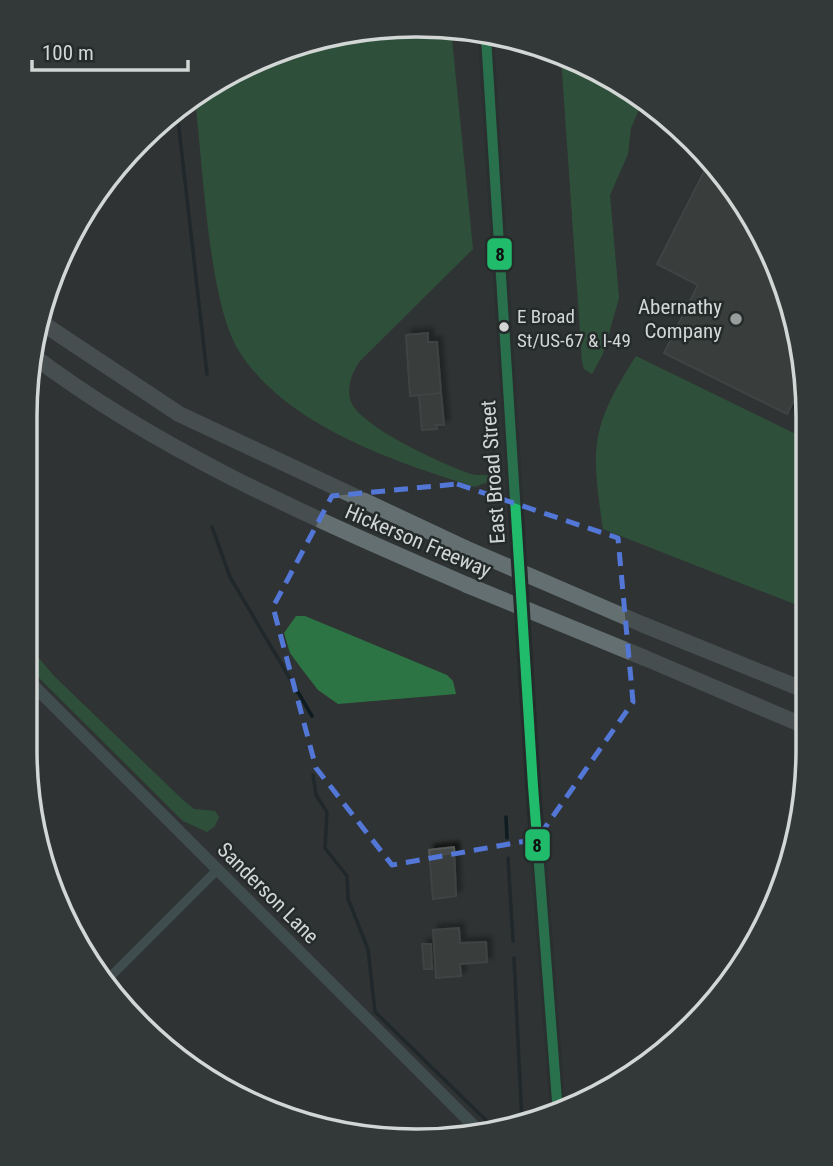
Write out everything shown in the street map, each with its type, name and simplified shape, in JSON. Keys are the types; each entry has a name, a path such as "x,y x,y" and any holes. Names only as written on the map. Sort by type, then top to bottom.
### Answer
{"highway":[{"name":"Hickerson Freeway","path":"48,327 179,414 465,548 796,687"},
{"name":"Hickerson Freeway","path":"41,362 71,384 191,457 283,505 796,723"}],"main road":[{"name":"East Broad Street","path":"486,43 533,786 557,1102"}],"street":[{"name":"Sanderson Lane","path":"37,689 473,1125"},
{"path":"111,976 217,870"}],"highlighted area":[{"path":"457,484 618,538 633,702 537,839 392,865 316,768 273,607 332,496"}],"green space":[{"path":"416,37 452,39 473,249 360,361 352,375 349,391 351,402 370,423 424,454 474,475 492,476 490,481 475,487 378,453 313,420 284,400 259,377 239,351 220,300 204,194 196,108 206,101 249,76 318,50 367,40"},
{"path":"562,66 606,88 639,109 631,128 628,154 610,195 619,298 603,354 592,374 584,369"},
{"path":"636,356 796,434 796,605 603,529 597,478 598,439 602,421"},
{"path":"296,616 305,616 447,675 453,681 456,694 338,704 318,690 290,653 284,633"},
{"path":"37,655 54,676 182,799 194,809 215,811 219,817 215,826 207,832 183,821 37,676"}],"building":[{"name":"Abernathy Company","path":"705,170 745,227 776,294 793,367 795,398 787,414 664,353 698,285 657,264"},
{"path":"428,333 428,342 437,342 441,393 410,396 406,335"},
{"path":"441,393 444,425 436,425 437,429 422,430 419,395"},
{"path":"454,847 456,896 433,899 429,850"},
{"path":"459,928 460,943 486,942 487,962 460,964 461,976 436,978 433,930"},
{"path":"422,944 431,944 432,969 424,969"}],"waterway":[{"path":"178,121 207,374"},
{"path":"212,527 230,577 312,716"},
{"path":"313,775 316,795 327,812 325,848 347,876 348,899 368,949 375,1012 488,1122"},
{"path":"506,817 507,838"},
{"path":"508,858 513,941"},
{"path":"514,958 522,1114"}],"transit line":[{"name":"8","path":"486,43 533,786 557,1102"}],"place":[{"name":"Abernathy Company","path":"736,319"},
{"name":"E Broad St/US-67 & I-49","path":"504,327"}]}
